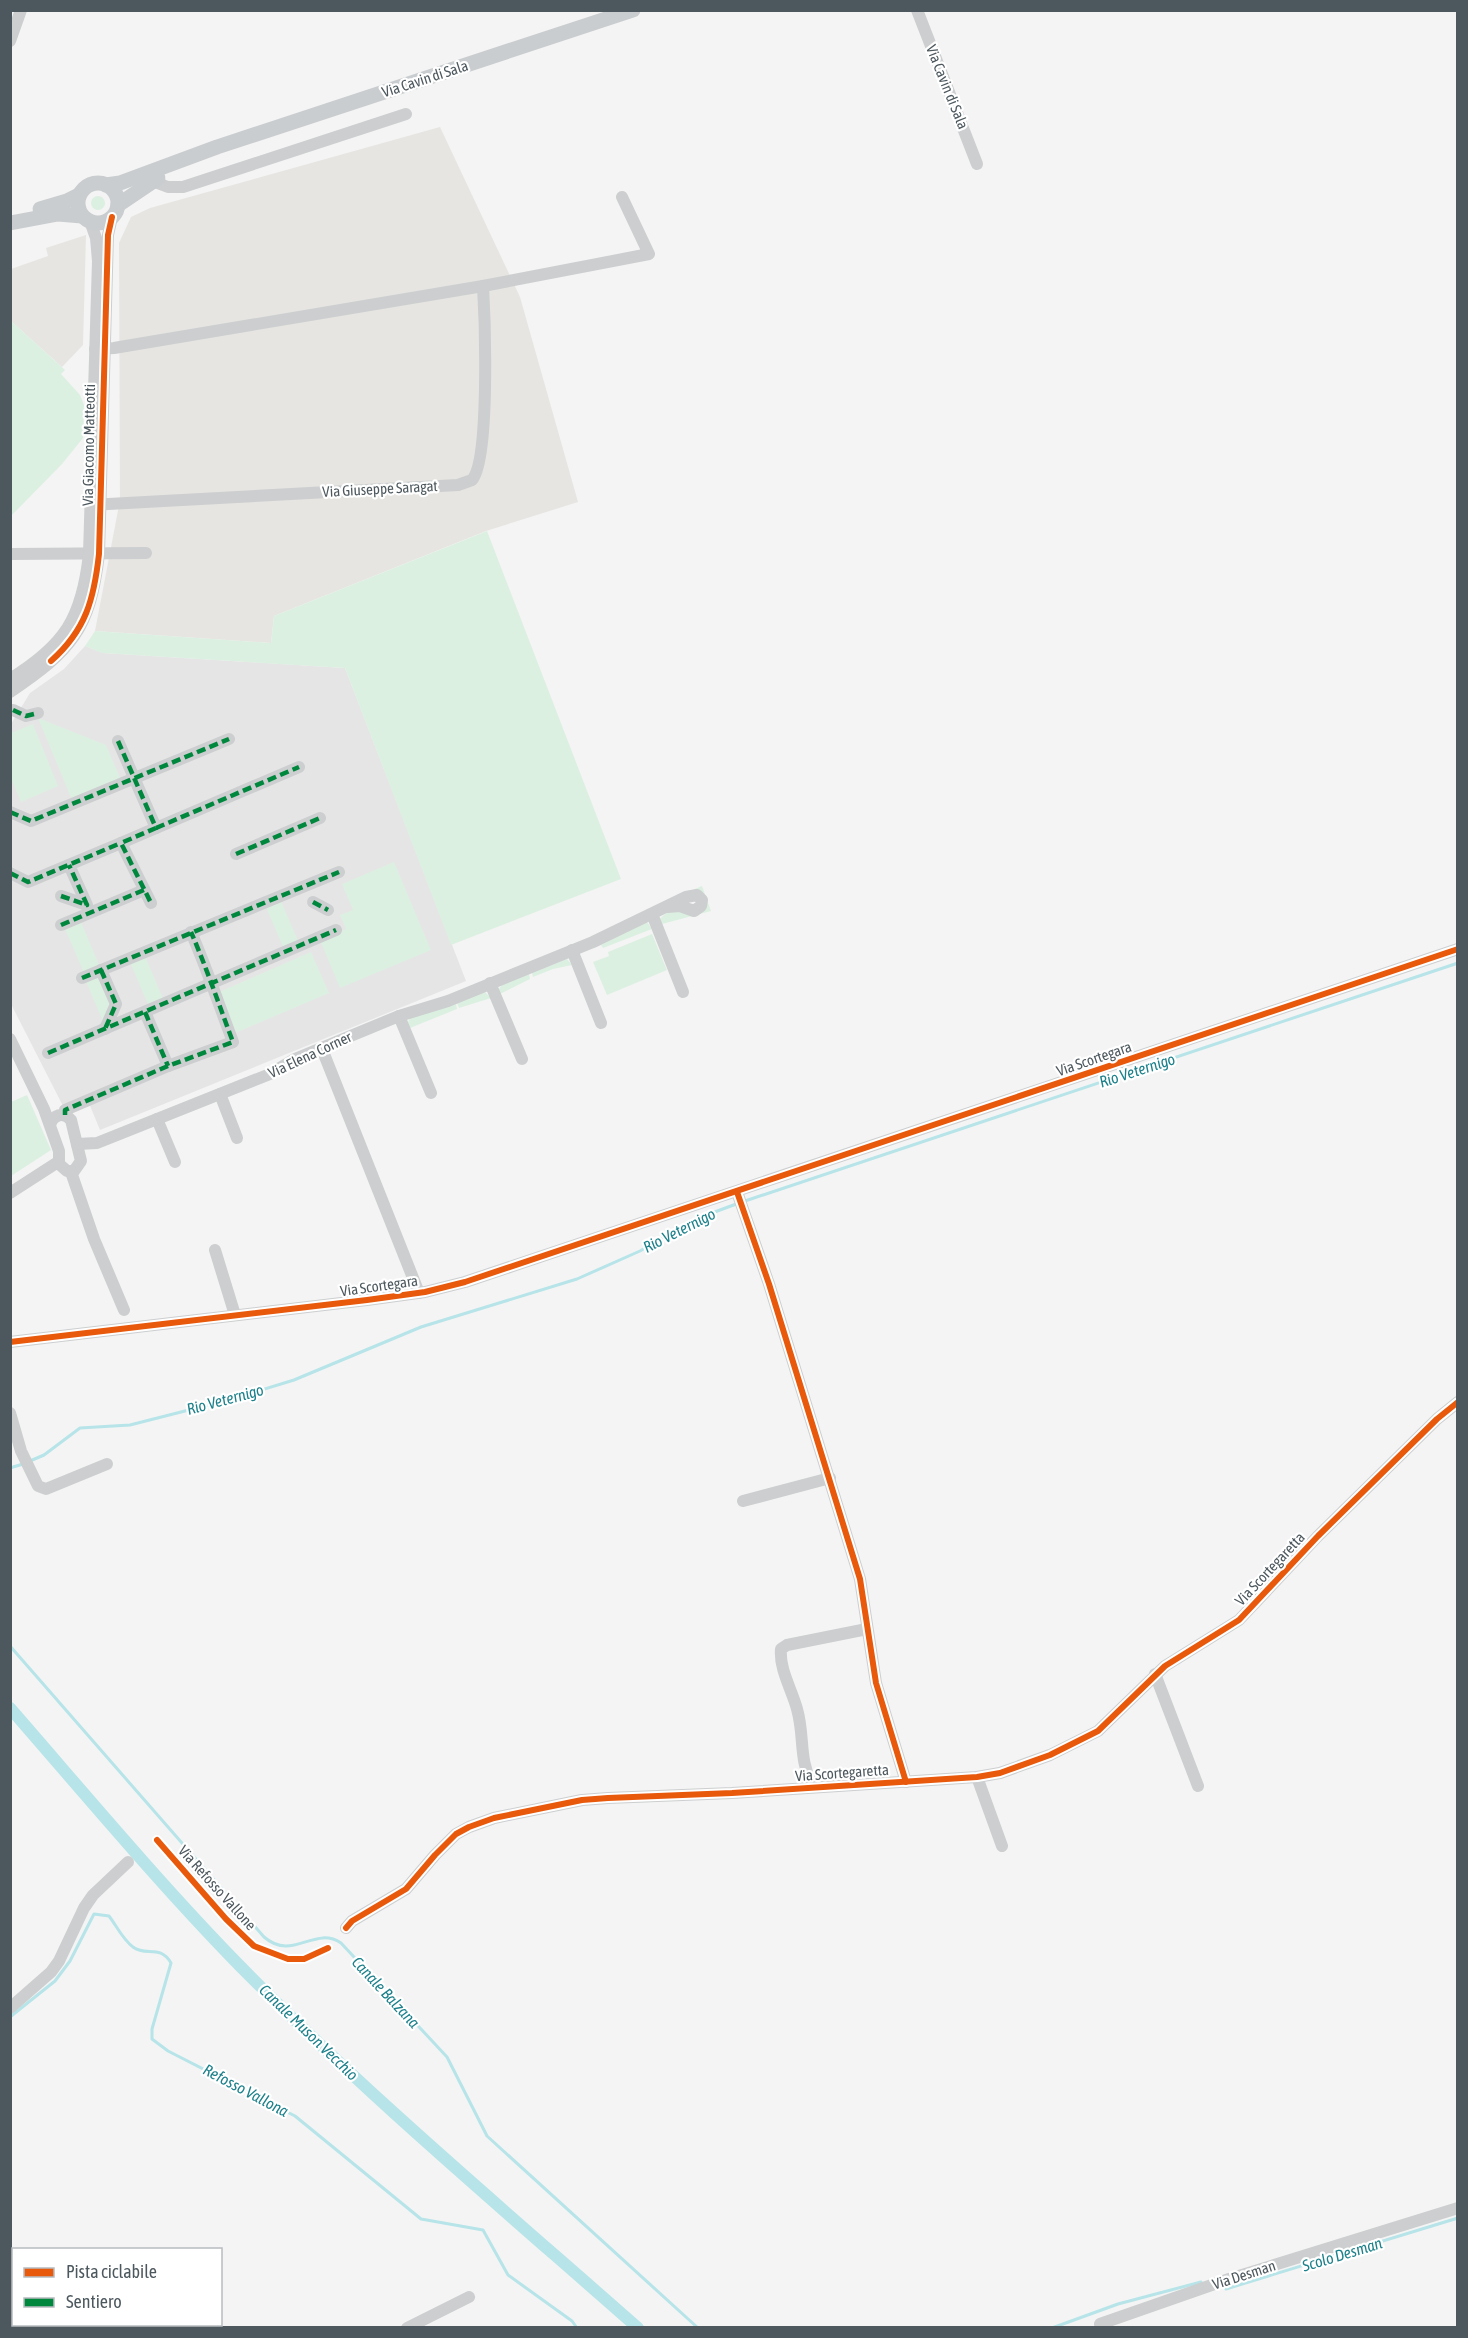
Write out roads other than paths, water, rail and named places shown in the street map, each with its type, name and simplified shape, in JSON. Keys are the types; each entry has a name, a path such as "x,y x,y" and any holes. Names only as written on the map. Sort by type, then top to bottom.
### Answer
{"main road":[{"name":"Via Cavin di Sala","path":"106,185 142,176 217,147 633,10"},
{"name":"Via Cavin di Sala","path":"115,211 152,181 217,147"},
{"path":"10,216 63,202 79,195 94,183 106,185 115,193 115,211 102,223 58,214 10,224"},
{"path":"79,195 78,206 86,219"}],"street":[{"path":"10,41 21,10"},
{"name":"Via Cavin di Sala","path":"916,10 977,164"},
{"name":"Via Cavin di Sala","path":"152,181 168,187 183,187 406,114"},
{"path":"99,349 483,286 649,254 622,197"},
{"name":"Via Giacomo Matteotti","path":"99,349 108,235 115,211"},
{"name":"Via Giacomo Matteotti","path":"10,692 57,656 78,632 91,602 99,349 98,254 86,219"},
{"name":"Via Giuseppe Saragat","path":"95,505 458,485 472,480 478,468 483,428 486,332 483,286"},
{"path":"10,554 146,553"},
{"name":"Via Giacomo Matteotti","path":"10,679 52,648 67,630 82,599 94,554"},
{"path":"13,710 26,716 38,713"},
{"path":"10,812 31,821 229,739"},
{"path":"118,741 156,828"},
{"path":"10,873 28,882 299,767"},
{"path":"236,854 320,818"},
{"path":"121,843 151,903"},
{"path":"61,896 87,905 69,865"},
{"path":"82,978 339,872"},
{"path":"62,925 144,890"},
{"path":"313,902 328,910"},
{"name":"Via Elena Corner","path":"77,1144 97,1143 270,1074 295,1059 399,1016 448,1001 572,950 667,907"},
{"path":"652,914 683,992"},
{"path":"48,1053 336,930"},
{"path":"50,1125 53,1119 62,1115 65,1110 168,1066 233,1042 214,994 213,983 191,932"},
{"name":"Via Scortegara","path":"10,1342 419,1293 465,1282 1458,949"},
{"path":"572,950 600,1023"},
{"path":"101,970 116,1004 105,1029"},
{"path":"490,983 522,1059"},
{"path":"145,1012 168,1066"},
{"path":"399,1016 431,1093"},
{"path":"10,1039 44,1109 59,1151 58,1162 63,1170 70,1172 94,1239 124,1310"},
{"name":"Via Scortegara","path":"322,1049 419,1293"},
{"path":"220,1094 237,1138"},
{"path":"44,1109 62,1115 73,1124 80,1158"},
{"path":"157,1119 175,1162"},
{"name":"Via Elena Corner","path":"70,1172 78,1168 80,1158 97,1143"},
{"path":"10,1193 58,1162"},
{"path":"737,1192 765,1270 860,1579 866,1604 867,1629 876,1683 906,1782"},
{"path":"215,1250 235,1315"},
{"name":"Via Scortegaretta","path":"346,1928 362,1915 406,1889 446,1843 456,1834 480,1822 582,1800 977,1777 1000,1773 1050,1755 1098,1731 1165,1666 1239,1620 1318,1536 1437,1419 1458,1402"},
{"path":"10,1413 23,1456 38,1486 46,1490 107,1464"},
{"path":"743,1501 830,1478"},
{"path":"813,1787 805,1771 800,1720 782,1661 782,1649 787,1645 867,1629"},
{"path":"1155,1674 1198,1786"},
{"path":"977,1777 1002,1846"},
{"path":"10,2008 51,1972 59,1961 93,1894 128,1862"},
{"name":"Via Desman","path":"1100,2324 1229,2279 1458,2208"},
{"path":"407,2328 469,2298"}],"waterway":[{"name":"Rio Veternigo","path":"745,1201 1458,963"},
{"name":"Rio Veternigo","path":"30,1461 44,1455 80,1428 130,1425 232,1399 294,1380 421,1327 577,1279 640,1251 693,1220 739,1203"},
{"name":"Rio Veternigo","path":"10,1468 23,1464"},
{"name":"Canale Balzana","path":"10,1646 264,1937 275,1944 284,1946 322,1938 341,1943 447,2057 487,2136 698,2328"},
{"name":"Canale Muson Vecchio","path":"10,1708 180,1902 239,1965 435,2150 638,2328"},
{"name":"Refosso Vallona","path":"10,2017 55,1981 70,1961 94,1914 109,1916 129,1944 138,1950 158,1952 167,1957 171,1963 152,2029 152,2039 168,2051 295,2116 421,2219 483,2230 508,2275 572,2321 577,2328"},
{"name":"Scolo Desman","path":"1226,2289 1458,2218"},
{"name":"Scolo Desman","path":"1052,2328 1118,2304 1201,2282"}]}
